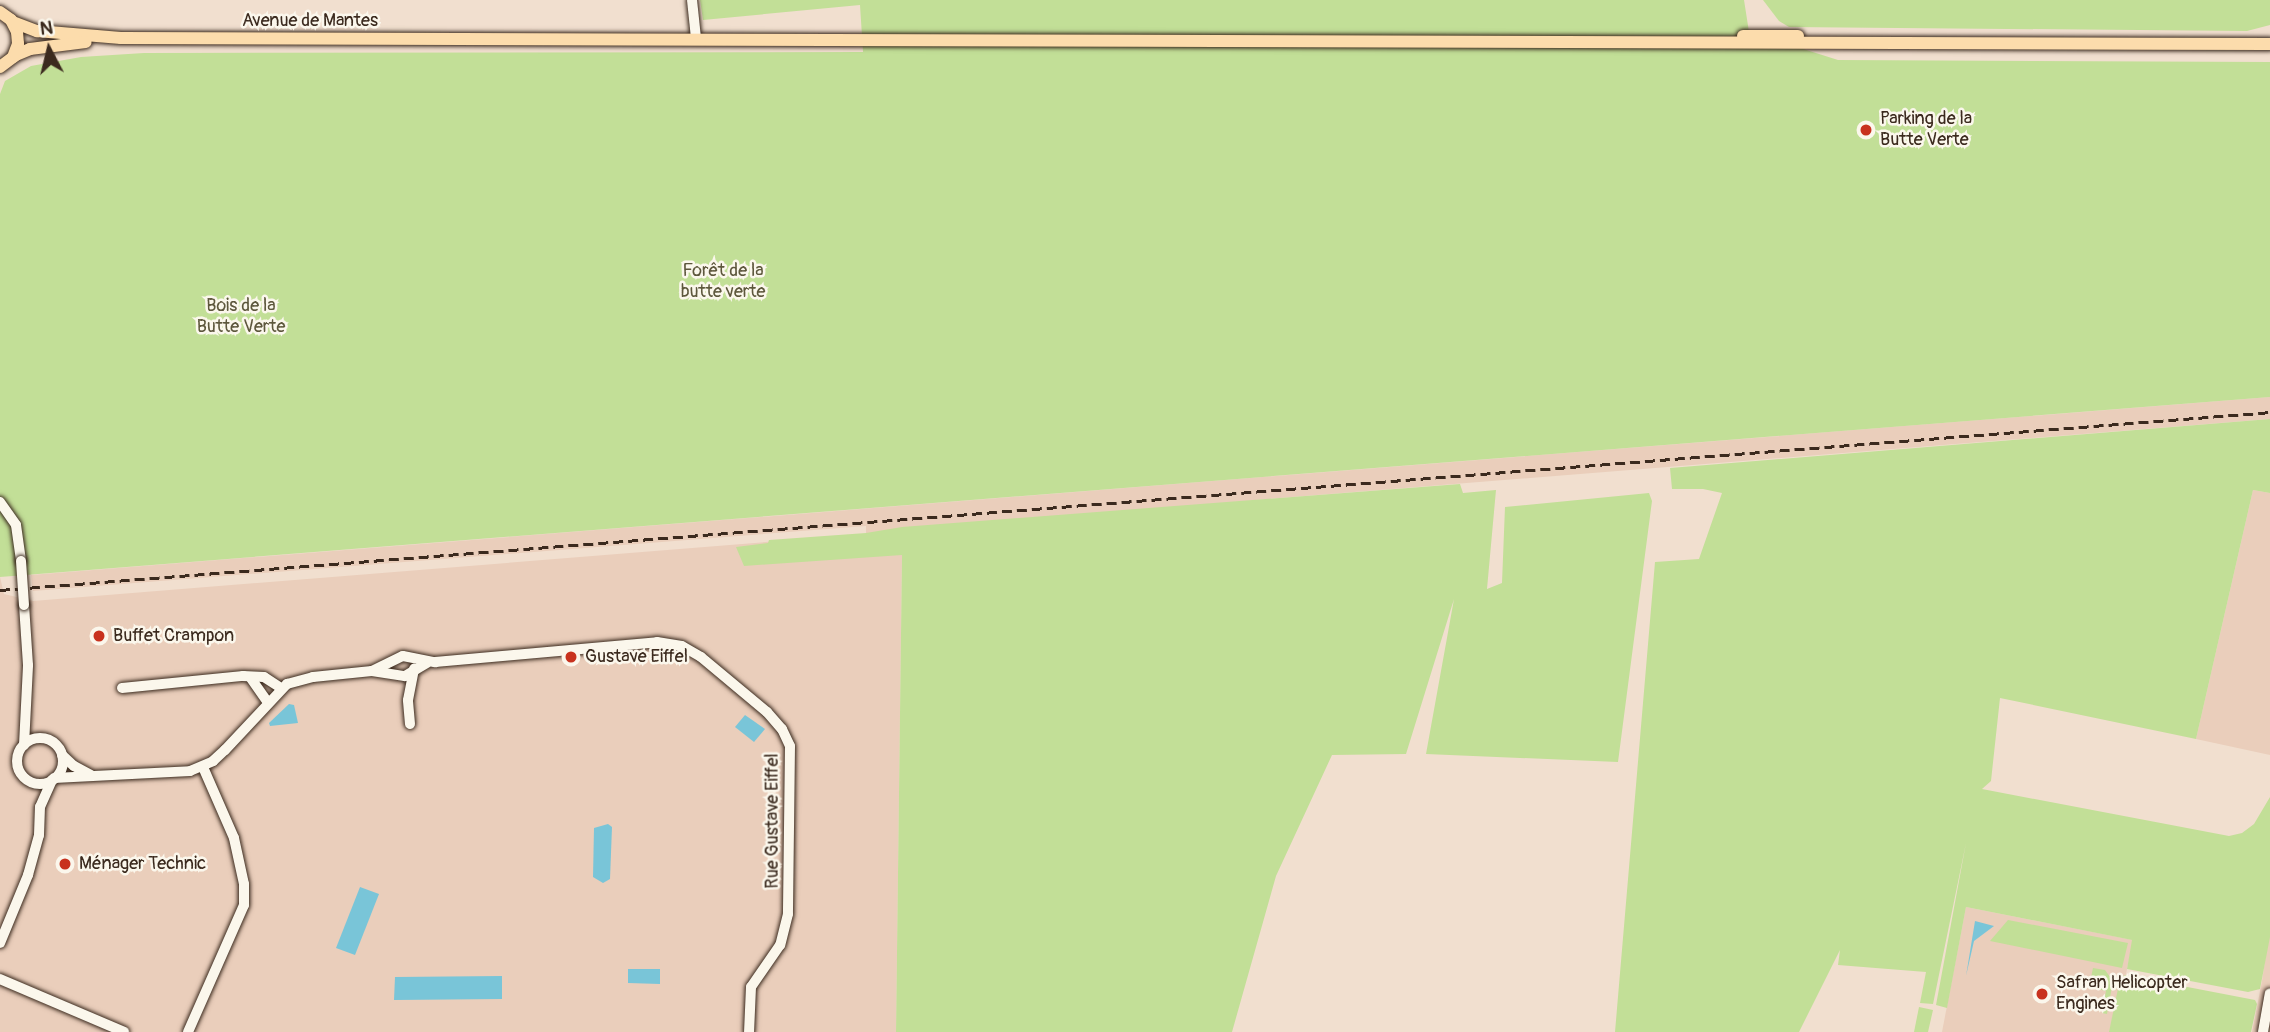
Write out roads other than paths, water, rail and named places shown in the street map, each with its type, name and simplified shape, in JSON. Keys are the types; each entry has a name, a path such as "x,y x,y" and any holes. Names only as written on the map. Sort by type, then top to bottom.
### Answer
{"main road":[{"path":"1,12 13,22 37,32 121,38"},
{"path":"5,65 18,40 13,22"},
{"name":"Avenue de Mantes","path":"121,38 1627,41 1776,36 2005,43 2270,44"},
{"path":"5,65 38,47 121,38"}],"street":[{"path":"692,0 696,39"},
{"path":"0,502 16,526 21,561 26,713 24,745 18,765 40,807"},
{"name":"Rue Gustave Eiffel","path":"435,662 657,642 682,646 701,657 767,712 782,729 790,747 792,764 788,922 780,945 751,987 749,1032"},
{"path":"372,671 403,656 435,662"},
{"path":"408,700 414,662 409,657"},
{"path":"395,662 408,700 410,724"},
{"path":"28,780 38,783 92,775 176,773 203,767 225,750 281,688 296,680 372,671 405,676 435,662"},
{"path":"250,677 268,704"},
{"path":"122,688 264,677 281,688"},
{"path":"26,713 47,739"},
{"path":"24,745 31,740 47,739 54,742 62,755 74,766 92,775"},
{"path":"0,943 32,863 39,835 40,807 53,779 61,770 62,755"},
{"path":"188,1032 244,905 244,884 234,838 203,767"},
{"path":"0,979 124,1032"},
{"path":"2263,1032 2270,994"}],"water":[{"path":"289,704 294,705 298,723 270,726 269,723"},
{"path":"745,715 765,729 754,742 735,727"},
{"path":"608,824 612,827 610,879 603,883 593,877 594,828"},
{"path":"360,887 379,894 355,955 336,948"},
{"path":"1975,921 1994,926 1974,941 1966,976"},
{"path":"628,969 660,969 660,984 628,983"},
{"path":"502,976 502,999 394,1000 395,977"}],"railway":[{"path":"0,590 2270,412"}],"place":[{"name":"Parking de la Butte Verte","path":"1866,130"},
{"name":"Buffet Crampon","path":"99,636"},
{"name":"Gustave Eiffel","path":"571,657"},
{"name":"Ménager Technic","path":"65,864"},
{"name":"Safran Helicopter Engines","path":"2042,994"}],"park label":[{"name":"Forêt de la butte verte","path":"723,282"},
{"name":"Bois de la Butte Verte","path":"241,317"}]}
